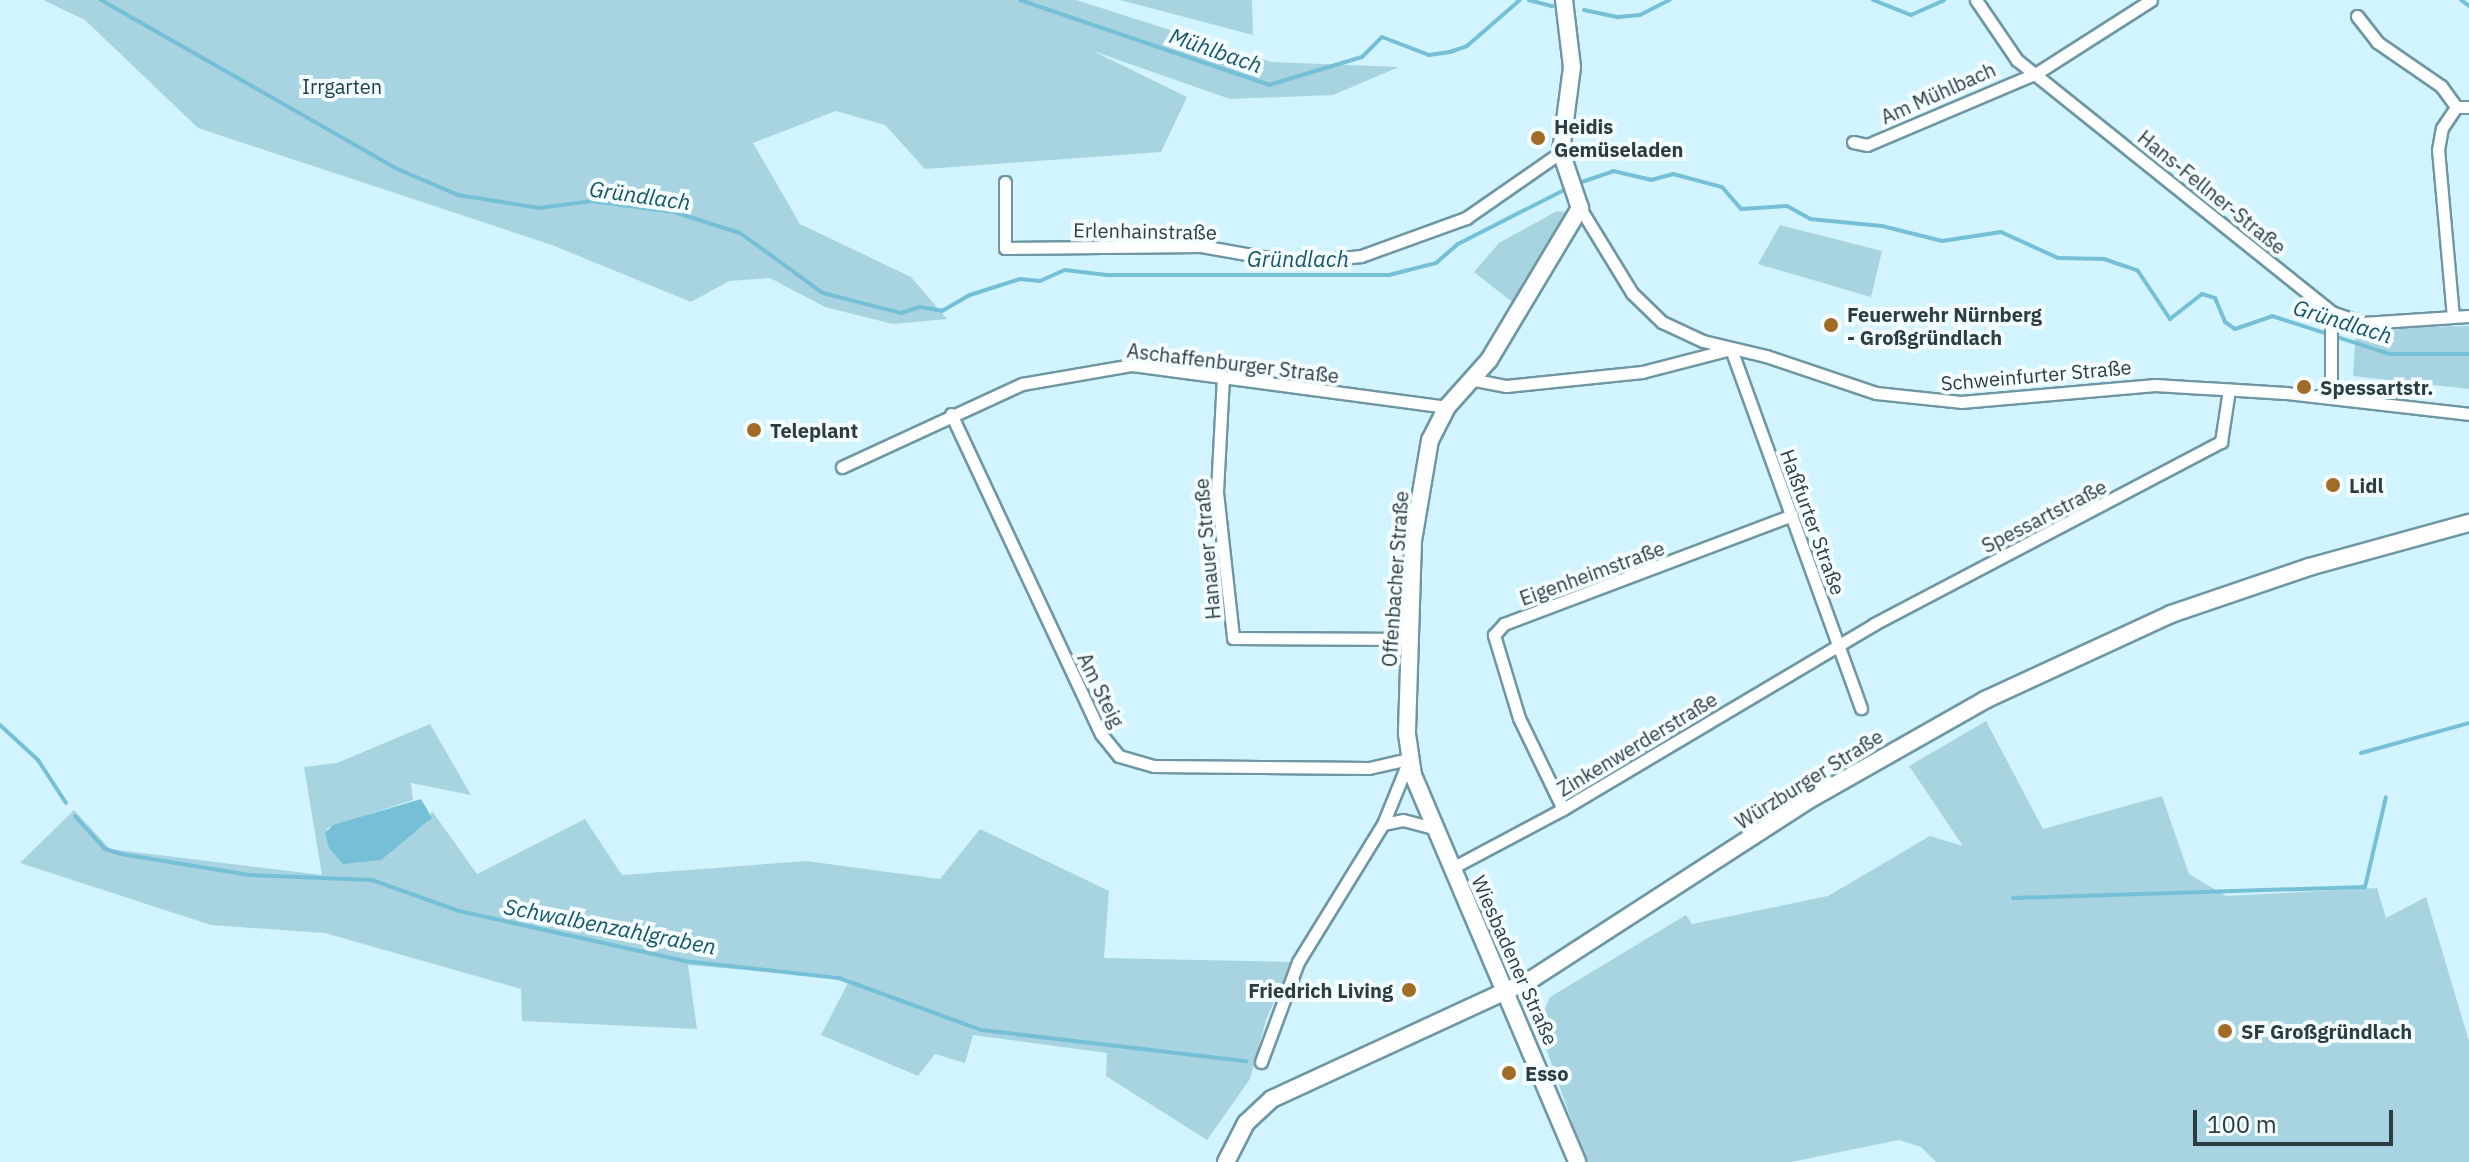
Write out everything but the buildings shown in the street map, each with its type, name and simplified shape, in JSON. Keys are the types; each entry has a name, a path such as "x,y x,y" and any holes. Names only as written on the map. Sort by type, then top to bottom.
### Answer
{"main road":[{"path":"1564,0 1572,67 1562,159 1579,204"},
{"name":"Offenbacher Straße","path":"1411,767 1409,639 1418,502 1430,440 1447,407 1475,380 1579,204"},
{"name":"Würzburger Straße","path":"1226,1162 1246,1123 1272,1099 1507,992 1601,938 1876,760 2043,670 2250,586 2469,523"},
{"name":"Wiesbadener Straße","path":"1411,767 1577,1162"}],"street":[{"name":"Hans-Fellner-Straße","path":"1976,0 1994,33 2017,60 2037,73 2329,318 2363,323 2469,316"},
{"name":"Am Mühlbach","path":"1853,142 1867,145 2037,73 2151,0"},
{"path":"2357,16 2377,42 2441,86 2456,107"},
{"path":"2456,107 2469,107"},
{"path":"2453,317 2438,150 2442,128 2456,107"},
{"name":"Erlenhainstraße","path":"1005,182 1005,248 1201,246 1297,263 1361,256 1466,218 1562,159"},
{"name":"Schweinfurter Straße","path":"1579,204 1601,248 1646,309 1703,341 1876,393 1929,402 1985,401 2133,385 2331,398 2469,414"},
{"path":"2329,318 2331,398"},
{"path":"1703,341 1703,360"},
{"path":"1475,380 1506,386 1653,371 1703,360 1731,349"},
{"name":"Haßfurter Straße","path":"1731,349 1861,708"},
{"name":"Aschaffenburger Straße","path":"842,467 951,414 1022,384 1073,371 1132,365 1447,407"},
{"name":"Hanauer Straße","path":"1223,377 1217,492 1233,638 1409,639"},
{"name":"Spessartstraße","path":"1837,646 2221,442 2229,390"},
{"name":"Am Steig","path":"951,414 1101,734 1119,756 1154,766 1411,767"},
{"name":"Eigenheimstraße","path":"1563,809 1519,718 1494,635 1504,624 1792,515"},
{"name":"Zinkenwerderstraße","path":"1452,868 1563,809 1837,646"},
{"name":"Offenbacher Straße","path":"1261,1062 1298,962 1383,824 1411,767"},
{"path":"1383,824 1403,820 1436,829"}],"green space":[{"name":"Irrgarten","path":"43,0 1076,0 1271,62 1399,67 1333,95 1230,99 1093,51 1187,97 1161,152 925,169 885,125 836,111 753,143 800,224 911,277 947,319 893,324 825,307 770,278 729,281 691,302 552,245 198,128 85,20"},
{"path":"1120,0 1252,0 1253,35"},
{"path":"1557,211 1567,212 1512,302 1474,272 1499,243"},
{"path":"1780,225 1882,251 1871,297 1758,264"},
{"path":"2469,326 2469,389 2353,376 2356,328"},
{"path":"1986,721 2043,829 2162,796 2189,874 2226,896 2377,888 2386,918 2426,897 2469,1041 2469,1162 1936,1162 1921,1147 1899,1140 1791,1162 1586,1162 1538,1025 1550,997 1686,915 1692,924 1828,896 1930,836 1963,846 1909,766"},
{"path":"430,724 471,795 411,783 413,800 327,828 329,848 398,844 427,823 432,811 477,874 585,819 622,875 806,861 940,879 980,829 1109,891 1104,958 1292,962 1266,1020 1250,1079 1207,1140 1106,1076 1107,1053 973,1035 965,1063 935,1054 918,1076 821,1035 850,979 688,965 697,1029 522,1021 521,989 325,933 211,925 20,863 74,810 110,849 322,875 304,767 337,763"}],"shaded area":[{"path":"421,799 432,818 381,860 343,864 329,848 325,833 333,825"}],"waterway":[{"name":"Gründlach","path":"101,0 395,168 458,195 540,208 592,201 674,212 740,233 823,293 901,313 920,307 942,311 970,295 1020,279 1040,281 1065,270 1107,275 1389,275 1436,263 1458,244 1568,188"},
{"name":"Mühlbach","path":"1020,0 1269,85 1362,57 1382,37 1429,55 1450,52 1467,46 1520,0"},
{"name":"Mühlbach","path":"1529,0 1552,6"},
{"name":"Mühlbach","path":"1584,10 1618,17 1640,15 1669,0"},
{"name":"Mühlbach","path":"1873,0 1911,15 1944,0"},
{"name":"Mühlbach","path":"2461,0 2469,6"},
{"name":"Gründlach","path":"1576,184 1613,171 1651,180 1673,174 1722,187 1741,209 1787,206 1810,219 1882,226 1942,241 2001,232 2058,258 2104,259 2138,271 2170,319 2202,294 2215,298 2225,322 2235,329 2272,316 2390,354 2469,354"},
{"path":"2361,753 2469,723"},
{"name":"Schwalbenzahlgraben","path":"0,725 38,760 66,803"},
{"path":"2013,898 2365,887 2386,797"},
{"name":"Schwalbenzahlgraben","path":"75,816 105,849 121,854 249,875 372,880 459,911 684,961 839,978 981,1030 1246,1061"}],"place":[{"name":"Heidis Gemüseladen","path":"1538,138"},
{"name":"Feuerwehr Nürnberg - Großgründlach","path":"1831,325"},
{"name":"Spessartstr.","path":"2304,387"},
{"name":"Teleplant","path":"754,430"},
{"name":"Lidl","path":"2333,485"},
{"name":"Friedrich Living","path":"1409,990"},
{"name":"SF Großgründlach","path":"2225,1031"},
{"name":"Esso","path":"1509,1073"}]}
